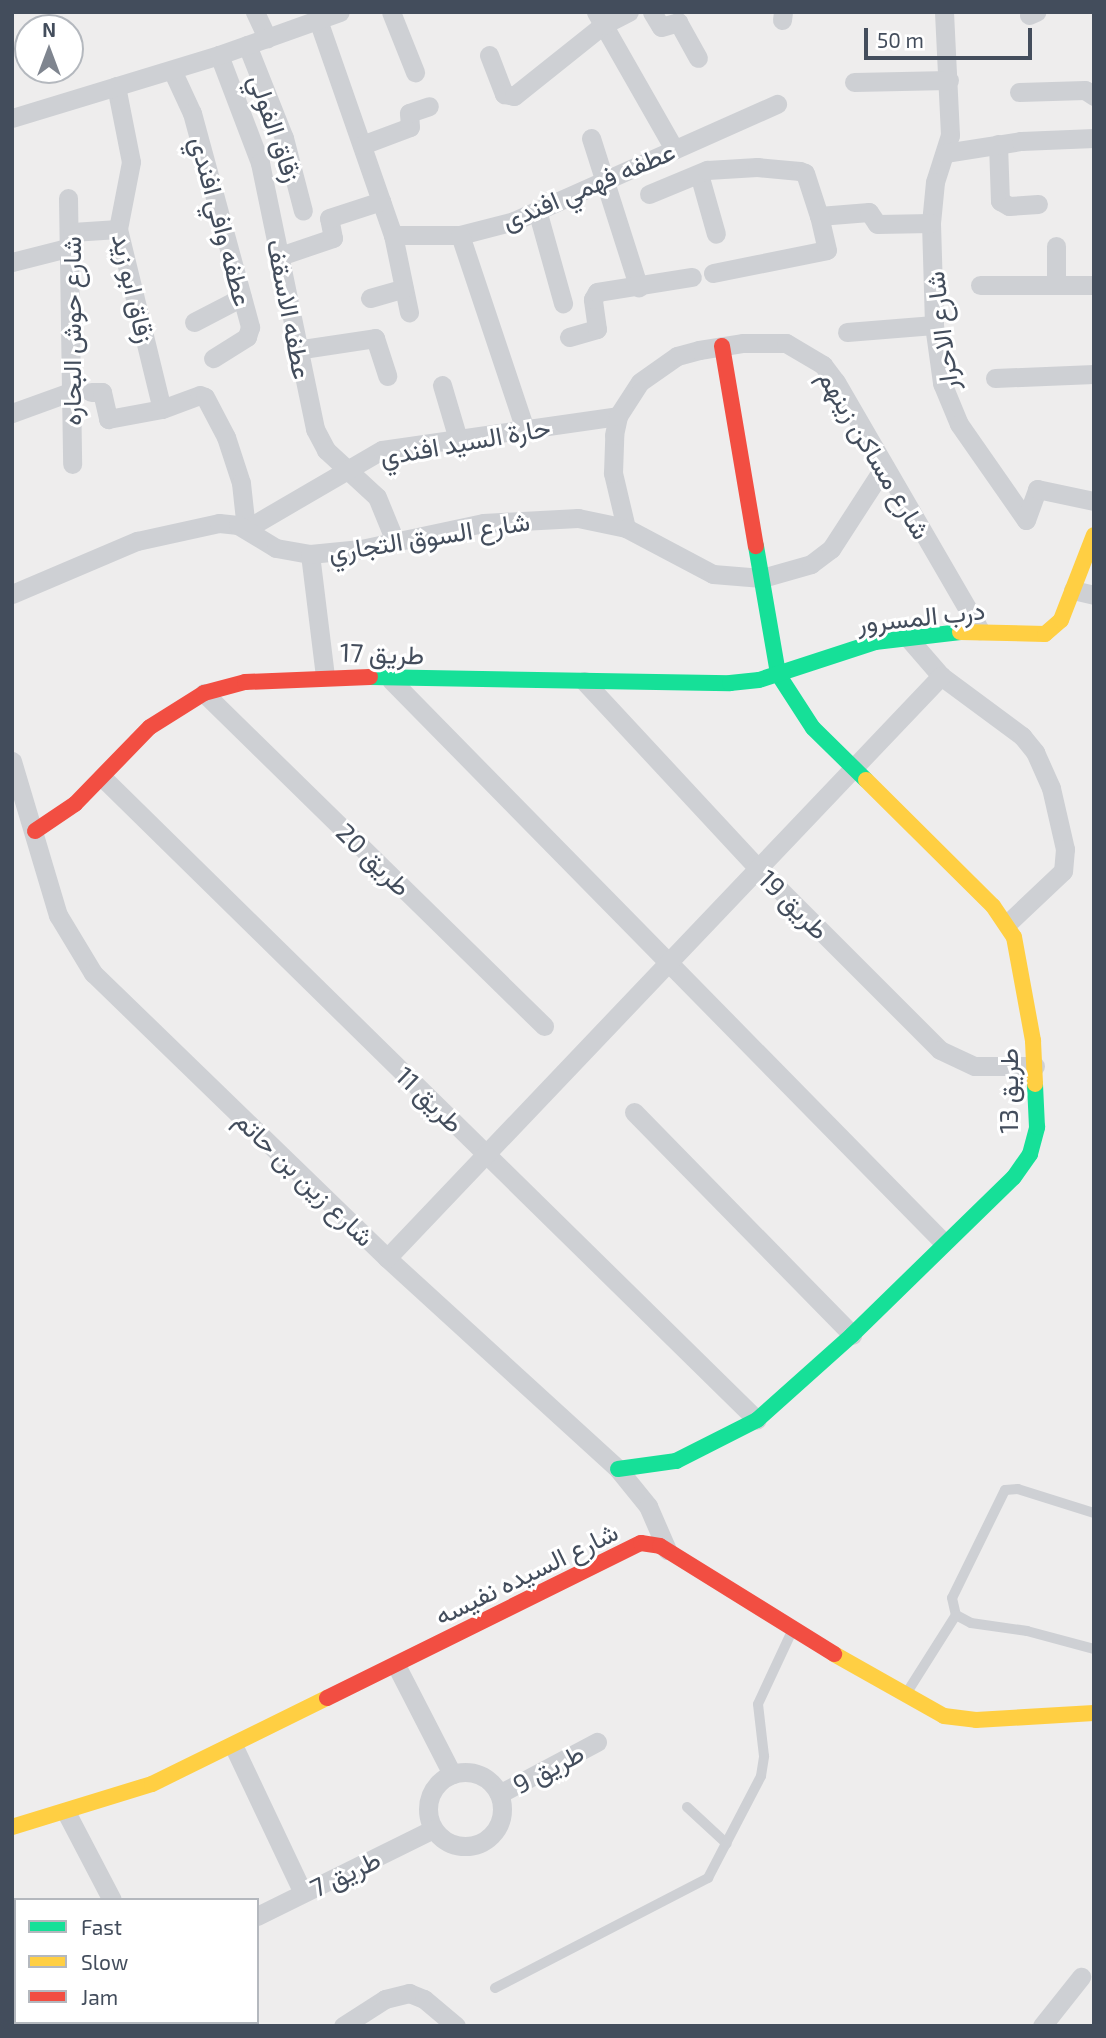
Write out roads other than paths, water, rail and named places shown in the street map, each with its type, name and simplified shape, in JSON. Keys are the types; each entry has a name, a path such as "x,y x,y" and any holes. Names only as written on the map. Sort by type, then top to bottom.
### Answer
{"street":[{"path":"255,12 267,38"},
{"path":"12,118 219,55 340,12"},
{"path":"391,12 415,72"},
{"path":"489,55 504,94 514,96 599,19 629,12"},
{"path":"652,12 662,27 677,20 698,58"},
{"name":"شارع الاحرار","path":"944,12 950,135 935,183 931,223 934,325 950,405 999,478 1004,495 1026,520 1037,489 1094,501"},
{"path":"599,19 674,149"},
{"path":"318,20 393,235 409,313"},
{"name":"زقاق الفولي","path":"247,45 284,138 303,211"},
{"name":"عطفه الاسقف","path":"219,55 260,163 296,350 320,439 351,468 387,512 396,541"},
{"name":"عطفه وافي افندي","path":"172,69 192,113 250,333 213,358"},
{"path":"855,82 948,80"},
{"name":"زقاق ابو زيد","path":"116,86 131,162 118,229 162,409"},
{"path":"1019,92 1085,90 1094,96"},
{"name":"عطفه فهمي افندى","path":"393,235 460,235 537,210 604,178 777,104"},
{"path":"362,145 410,127 409,113 429,106"},
{"path":"591,138 639,288"},
{"path":"945,153 998,144 1094,138"},
{"path":"998,144 1000,201 1009,206 1038,204"},
{"path":"649,194 699,174 757,167 803,171 828,247 713,273"},
{"path":"699,174 716,234"},
{"name":"شارع حوش البحاره","path":"68,198 71,240 72,464"},
{"path":"280,256 333,238 329,219 381,201"},
{"path":"537,210 563,303"},
{"path":"819,216 869,212 877,224 931,223"},
{"path":"12,261 71,240 118,229"},
{"path":"460,235 525,429"},
{"path":"1056,246 1056,285"},
{"path":"569,337 597,329 593,295 692,277"},
{"path":"980,285 1094,285"},
{"path":"370,298 404,288"},
{"path":"194,322 242,296"},
{"path":"847,332 934,325"},
{"path":"296,350 375,338 387,376"},
{"name":"شارع مساكن زينهم","path":"626,528 613,473 618,416 640,382 657,367 677,356 722,346 786,343 823,365 980,630"},
{"path":"722,346 778,674"},
{"path":"995,378 1094,374"},
{"path":"442,385 457,439"},
{"path":"12,413 70,392"},
{"path":"91,392 102,392 108,419 162,409 202,395 226,437 241,483 246,529"},
{"name":"حارة السيد افندي","path":"246,529 382,450 618,416"},
{"name":"شارع السوق التجاري","path":"12,594 137,541 219,523 246,529 276,548 310,554 518,518 578,517 626,528 713,574 762,578 811,564 831,549 884,467"},
{"name":"درب المسرور","path":"778,674 843,649 909,639 980,630 1045,634 1061,620 1094,535"},
{"path":"310,554 325,676"},
{"path":"1073,590 1094,595"},
{"path":"909,639 941,676 1022,736 1051,788 1065,849 1063,871 1007,924"},
{"name":"طريق 17","path":"35,831 75,804 150,727 204,693 245,682 325,676 391,680 730,683 778,674"},
{"name":"طريق 13","path":"618,1469 676,1461 757,1420 852,1335 943,1242 1014,1177 1030,1154 1037,1127 1035,1066 1021,956 1007,924 852,769 801,713 778,674"},
{"path":"387,1258 941,676"},
{"path":"391,680 943,1242"},
{"name":"طريق 19","path":"584,681 758,868 940,1050 975,1066 1035,1066"},
{"name":"طريق 20","path":"204,693 544,1026"},
{"name":"شارع زين بن حاتم","path":"12,761 58,915 93,973 387,1258 618,1469 648,1506 667,1550"},
{"name":"طريق 11","path":"103,778 757,1420"},
{"path":"634,1112 852,1335"},
{"name":"شارع السيده نفيسه","path":"12,1827 152,1784 233,1747 632,1546 650,1543 667,1550 904,1697 944,1716 976,1720 1094,1713"},
{"path":"396,1665 452,1774"},
{"name":"طريق 9","path":"499,1794 597,1742"},
{"path":"233,1747 303,1893"},
{"path":"474,1773 499,1794 502,1818 497,1830 477,1845 452,1845 433,1829 429,1797 452,1774 474,1773"},
{"path":"66,1812 111,1898"},
{"name":"طريق 7","path":"259,1915 433,1829"},
{"path":"1042,2026 1081,1977"},
{"path":"343,2026 385,1999 409,1993 424,1999 456,2026"}],"lane":[{"path":"904,1697 956,1615 952,1598 1005,1490 1018,1489 1094,1513"},
{"path":"956,1615 971,1623 1027,1631 1094,1649"},
{"path":"495,1988 691,1890 714,1870 761,1776 764,1756 758,1717 762,1691 793,1630"},
{"path":"687,1807 727,1844"}]}
